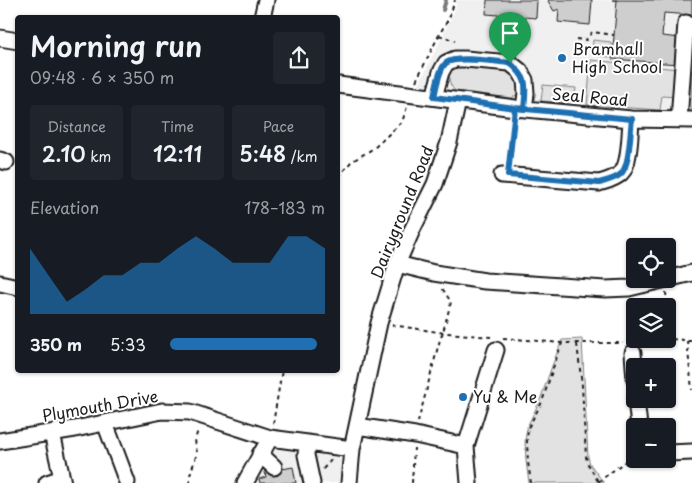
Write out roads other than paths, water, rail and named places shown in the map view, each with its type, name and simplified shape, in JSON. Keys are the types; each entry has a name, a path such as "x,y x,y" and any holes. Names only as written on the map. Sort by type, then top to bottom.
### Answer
{"street":[{"path":"263,15 266,0"},
{"path":"685,120 686,23"},
{"path":"0,38 15,40"},
{"path":"434,97 441,72 446,63 465,59 510,63 520,71 525,80 526,93 519,108"},
{"name":"Seal Road","path":"340,84 519,108 632,119 685,120"},
{"name":"Dairyground Road","path":"349,483 347,448 357,426 379,323 397,264 435,184 449,142 458,101"},
{"path":"505,175 599,183 610,180 621,174 626,166 632,119"},
{"path":"397,264 434,273 485,281 605,290 629,288 692,274"},
{"path":"0,283 15,286"},
{"path":"469,483 466,446 497,342"},
{"name":"Plymouth Drive","path":"0,441 52,433 162,411 190,412 270,438 347,448"},
{"path":"105,422 127,482"},
{"path":"357,426 415,435 466,446"},
{"path":"47,483 63,480 52,433"},
{"path":"245,483 270,438"},
{"path":"307,443 306,455 312,482"},
{"path":"676,453 692,452"},
{"path":"260,454 274,467"}],"waterway":[{"path":"443,10 446,0"}],"place":[{"name":"Bramhall High School","path":"562,58"},
{"name":"Yu & Me","path":"463,397"}]}
